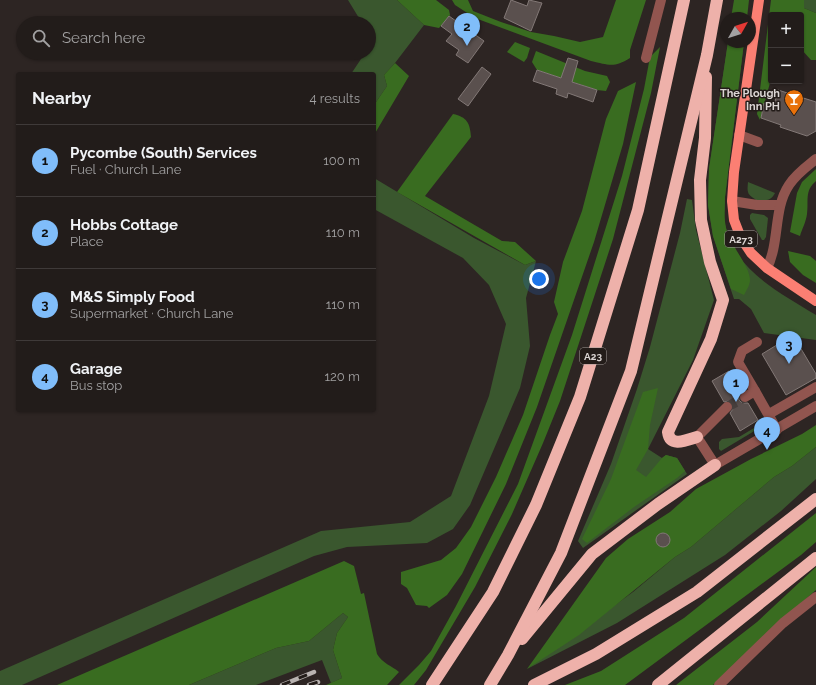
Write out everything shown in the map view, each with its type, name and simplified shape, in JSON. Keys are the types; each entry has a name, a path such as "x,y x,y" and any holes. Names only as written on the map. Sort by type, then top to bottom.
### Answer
{"highway":[{"name":"A23","path":"432,685 493,592 536,505 580,397 638,210 684,0"},
{"path":"490,685 508,655 561,553 631,371 706,55 717,0"},
{"path":"697,437 674,442 670,438 668,432 711,339 723,300 710,262 701,220 700,180 706,138 706,55"},
{"path":"508,655 592,554 658,504 715,465"},
{"path":"534,685 596,654 697,592 816,499"},
{"path":"658,685 816,558"}],"main road":[{"name":"A273","path":"759,0 734,172 732,201 734,220 741,238 751,253 768,268 816,301"}],"street":[{"path":"646,58 660,0"},
{"path":"739,135 758,142"},
{"path":"768,268 772,258 780,205 788,186 798,173 816,159"},
{"path":"732,201 757,205 780,205"},
{"path":"757,342 742,351 738,362 777,430"},
{"path":"769,414 816,387"},
{"path":"745,397 755,391"},
{"path":"727,407 697,437 715,465 816,406"},
{"path":"719,685 782,623 816,597"}],"green space":[{"path":"348,0 397,0 424,25 384,75 387,86 376,102 376,72 352,72 360,60 376,60 376,16 358,16"},
{"path":"397,0 436,0 449,10 450,15 439,28 424,25"},
{"path":"452,0 468,0 473,11 531,32 580,42 603,37 616,0 646,0 630,50 630,58 620,63 611,65 591,61 475,18 455,5"},
{"path":"734,0 749,0 748,12 732,12"},
{"path":"771,0 804,0 804,8 816,13 816,60 811,60 804,52 804,12 770,12"},
{"path":"804,0 816,0 816,13 804,8"},
{"path":"768,24 768,84 770,84 760,120 757,114"},
{"path":"515,42 530,48 524,62 507,52"},
{"path":"660,47 651,93 613,239 560,401 543,443 512,514 475,587 426,670 414,685 399,685 431,651 456,606 518,484 572,335 622,176 644,89 650,57"},
{"path":"727,48 743,48 725,197 724,218 728,236 746,265 758,277 786,297 816,315 816,340 764,333 751,309 739,299 734,299 713,236 708,205 709,169"},
{"path":"727,48 743,48 725,197 725,222 731,241 745,264 749,275 749,284 744,295 731,289 713,236 708,205 709,169"},
{"path":"536,51 585,71 607,76 610,82 606,91 597,90 537,70 532,62"},
{"path":"395,63 409,76 376,132 376,102 387,86 384,75"},
{"path":"636,82 623,144 594,242 537,407 506,484 462,574 447,595 429,608 427,606 416,605 407,588 401,584 401,572 441,560 456,548 471,527 496,477 523,415 558,314 554,302 563,262 582,211 606,119 618,91"},
{"path":"453,114 462,117 467,121 470,128 471,137 425,196 502,241 515,242 536,261 525,265 397,192"},
{"path":"816,169 816,181 808,192 806,217 800,236 790,232 797,193 802,182"},
{"path":"376,179 474,238 525,265 536,261 526,298 530,346 520,388 470,505 453,529 427,543 347,547 314,556 22,685 0,685 0,671 321,531 410,522 451,496 489,396 506,324 489,285 463,258 376,210"},
{"path":"748,182 775,193 772,198 767,200 756,200 748,193"},
{"path":"687,199 692,200 696,230 714,300 693,360 648,449 662,458 666,455 677,458 687,474 583,548 578,541 611,464 650,347 680,233"},
{"path":"752,213 764,215 768,218 766,237 764,240 762,240 750,219 750,215"},
{"path":"788,251 810,256 816,261 816,283 803,275 790,262"},
{"path":"658,388 650,425 648,449 636,470 646,477 666,455 677,458 685,471 587,543 582,539 611,479 643,392"},
{"path":"816,425 816,447 792,466 774,477 691,547 675,557 579,635 527,669 606,558 628,539 670,512 696,489 751,459 802,434"},
{"path":"754,428 756,430 721,451 719,449 719,442 722,439 739,437"},
{"path":"816,447 816,479 781,511 725,555 617,623 527,669 633,592 675,557 691,547 774,477 792,466"},
{"path":"816,513 816,542 801,555 625,685 565,685 601,671 684,618"},
{"path":"344,561 354,566 361,594 364,593 377,654 384,662 399,672 387,685 326,685 342,678 333,650 337,633 348,617 343,613 309,641 276,648 189,685 57,685"},
{"path":"816,567 816,590 767,633 713,685 676,685 757,622"},
{"path":"343,613 348,617 337,633 333,650 342,678 331,683 322,660 256,685 189,685 276,648 309,641"}],"building":[{"path":"511,0 527,6 529,0 542,3 531,31 504,18"},
{"path":"449,16 484,41 468,63 456,55 459,50 446,41 452,34 441,26"},
{"path":"568,58 578,61 572,82 597,90 593,102 568,93 567,98 556,94 557,89 533,81 537,70 561,78"},
{"path":"482,67 491,74 468,106 458,99"},
{"name":"The Plough Inn PH","path":"778,90 816,102 816,131 807,136 780,127 781,125 761,118 764,103 774,105"},
{"path":"785,340 789,346 797,342 816,374 816,378 786,395 762,354"},
{"path":"729,371 741,392 739,394 739,400 742,403 748,403 758,420 740,431 730,413 733,409 733,405 729,401 724,402 712,381"},
{"path":"663,533 668,535 670,540 668,545 663,547 658,545 656,540 658,535"}],"tunnel":[{"path":"727,407 745,397"}],"railway":[{"path":"282,685 314,672"},
{"path":"309,685 318,682"}],"place":[{"name":"Hobbs Cottage","path":"467,46"},
{"name":"The Plough Inn PH","path":"794,116"},
{"name":"M&S Simply Food","path":"789,364"},
{"name":"Pycombe (South) Services","path":"736,402"},
{"name":"Garage","path":"767,450"}]}
